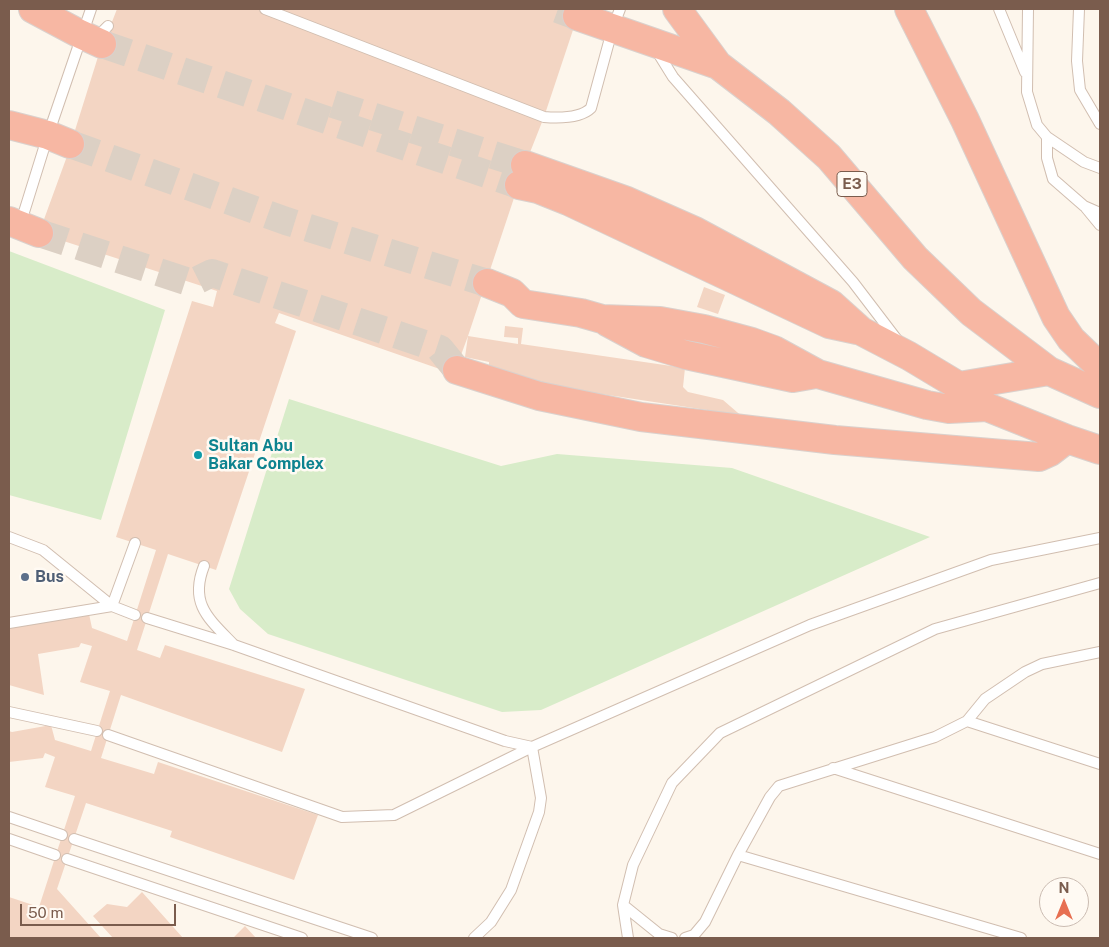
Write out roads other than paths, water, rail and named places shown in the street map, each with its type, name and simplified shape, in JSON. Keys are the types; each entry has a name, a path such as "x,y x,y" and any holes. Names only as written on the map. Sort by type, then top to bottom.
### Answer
{"highway":[{"path":"33,9 94,32"},
{"path":"41,9 94,32"},
{"path":"677,9 718,65"},
{"path":"909,9 965,120 1056,317 1071,339 1100,367"},
{"name":"E3","path":"577,16 617,18 651,40 718,65 779,112 829,157 914,258 971,312 1049,372 1100,394"},
{"path":"9,125 57,147"},
{"path":"9,130 57,147"},
{"path":"522,175 627,201 695,231 831,304 861,331 909,356 959,386 987,407 1100,450"},
{"path":"484,291 512,293 523,304 581,313 602,319 660,321 704,329 774,350 818,374 927,405 949,410 987,407"},
{"path":"457,370 539,396 641,417 835,440 1039,457 1050,452 1067,439"},
{"path":"959,386 1049,372"}],"lane":[{"path":"265,9 544,117 562,119 587,111 590,108 617,18"},
{"path":"999,9 1026,76"},
{"path":"1028,9 1026,92 1037,125 1047,137 1084,162 1100,168"},
{"path":"1079,9 1077,60 1080,90 1100,124"},
{"path":"23,227 57,147 94,32"},
{"path":"651,40 673,78 853,282 909,356"},
{"path":"1047,137 1047,158 1053,179 1084,206 1100,224"},
{"path":"1084,206 1100,213"},
{"path":"9,537 43,550 112,606 135,615"},
{"path":"108,735 342,817 394,815 532,747 810,625 991,560 1100,538"},
{"path":"112,606 135,543"},
{"path":"204,566 199,579 199,602 211,621 234,645"},
{"path":"628,938 623,905 633,865 672,782 720,734 935,630 1100,583"},
{"path":"9,623 112,606"},
{"path":"147,618 234,645 505,741 532,747"},
{"path":"685,938 694,935 705,922 738,855 770,797 779,786 935,737 967,721 985,699 1026,672 1042,664 1100,652"},
{"path":"9,712 97,731"},
{"path":"967,721 1100,764"},
{"path":"474,938 491,922 511,890 539,812 542,798 532,747"},
{"path":"832,768 1100,854"},
{"path":"9,816 62,835"},
{"path":"74,839 372,938"},
{"path":"9,840 55,855"},
{"path":"738,855 1021,938"},
{"path":"67,859 302,938"},
{"path":"623,905 659,934 672,938"}],"tunnel":[{"path":"558,9 577,16"},
{"path":"102,44 519,185"},
{"path":"333,104 525,165"},
{"path":"70,144 286,221 487,283"},
{"path":"39,233 192,283 212,273 440,349 457,370"}],"place":[{"name":"Sultan Abu Bakar Complex","path":"198,455"},
{"name":"Bus","path":"25,577"}]}
